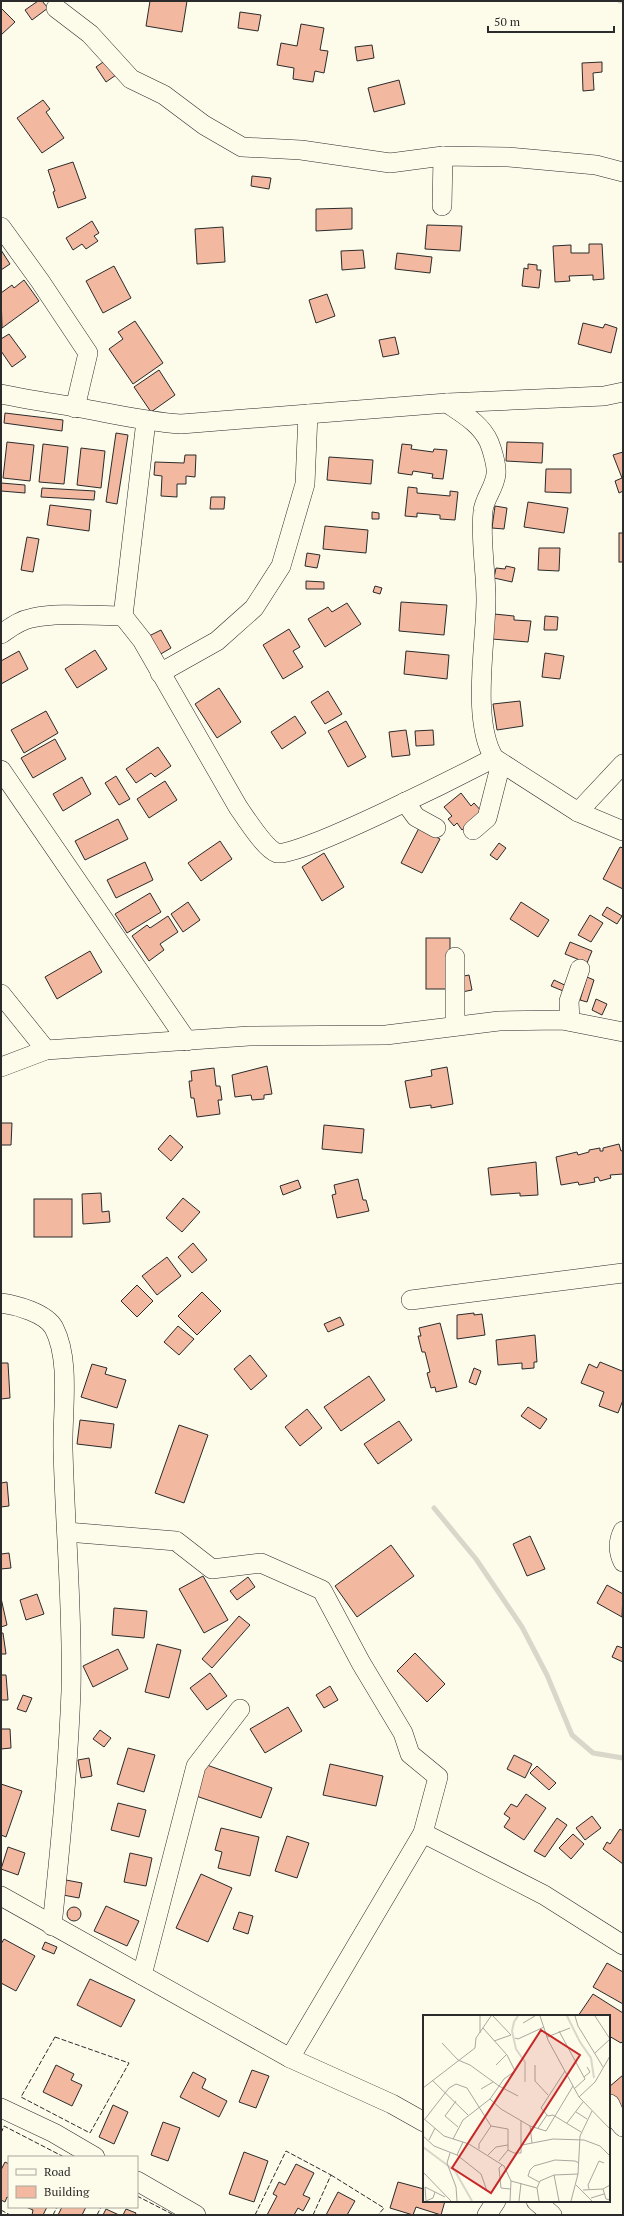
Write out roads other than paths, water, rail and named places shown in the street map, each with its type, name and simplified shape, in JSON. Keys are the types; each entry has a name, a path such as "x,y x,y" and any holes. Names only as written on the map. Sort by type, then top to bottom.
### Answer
{"street":[{"path":"56,8 90,34 131,79 164,95 204,125 242,147 301,150 390,163 443,156 516,158 596,166 623,172"},
{"path":"442,206 443,156"},
{"path":"1,227 40,281 88,353 75,408"},
{"path":"1,394 146,422 181,424 448,403 604,396 623,392"},
{"path":"448,403 476,423 485,433 490,444 496,474 483,510 486,600 481,685 485,737 498,760 578,812 623,831"},
{"path":"160,672 217,642 254,608 281,566 304,484 308,414"},
{"path":"146,422 123,616 142,640 251,827 274,851 287,852 316,841 498,760"},
{"path":"1,634 16,624 31,618 54,616 123,616"},
{"path":"473,830 487,818 498,760"},
{"path":"578,812 623,764"},
{"path":"1,770 187,1041"},
{"path":"405,802 416,817 436,828"},
{"path":"455,957 455,1026"},
{"path":"570,1021 569,1001 580,969"},
{"path":"1,994 46,1050"},
{"path":"1,1067 46,1050 249,1036 386,1035 499,1021 570,1021 623,1032"},
{"path":"410,1300 623,1273"},
{"path":"1,1303 32,1310 53,1326 63,1358 63,1449 71,1595 70,1692 60,1854 52,1926"},
{"path":"623,1531 619,1540 620,1556 623,1562"},
{"path":"67,1532 176,1541 212,1569 261,1563 322,1590 361,1663 403,1733 410,1754 438,1777 423,1834 290,2058"},
{"path":"142,1975 196,1766 240,1709"},
{"path":"423,1834 544,1895 623,1944"},
{"path":"1,1896 52,1926 290,2058 392,2104 423,2121"},
{"path":"610,2104 617,2120 623,2127"},
{"path":"1,2108 54,2134 93,2156"},
{"path":"138,2182 196,2215"},
{"path":"487,2215 495,2202"}],"waterway":[{"path":"434,1508 476,1559 522,1627 547,1675 572,1735 593,1753 623,1758"}]}
